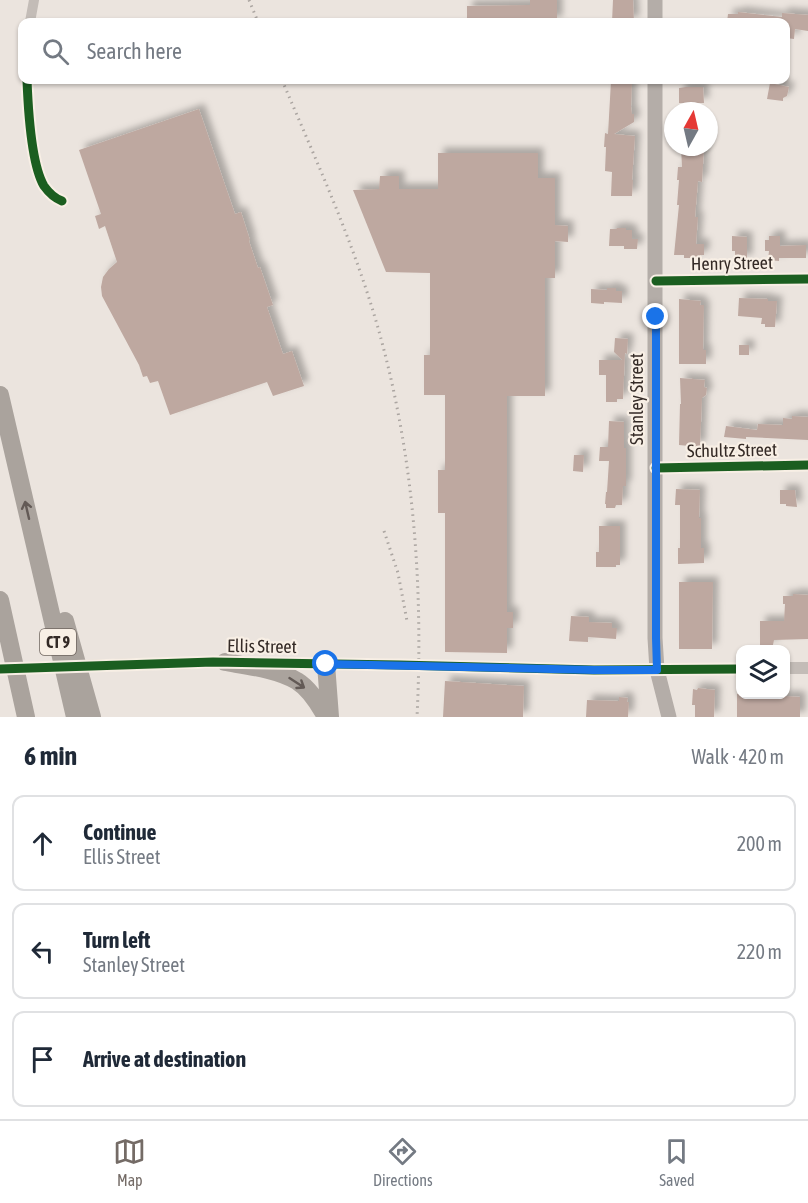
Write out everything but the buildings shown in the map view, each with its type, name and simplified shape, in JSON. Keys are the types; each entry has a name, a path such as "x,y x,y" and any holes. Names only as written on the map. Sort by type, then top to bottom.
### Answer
{"highway":[{"name":"CT 9","path":"0,395 75,717"},
{"path":"41,567 60,605 93,717"},
{"name":"CT 9","path":"0,600 22,708 26,717"},
{"path":"225,662 261,669 296,681 316,700 328,717"},
{"path":"326,664 328,717"}],"main road":[{"path":"655,0 655,18"},
{"name":"Stanley Street","path":"655,84 656,638 657,670 669,717"}],"street":[{"path":"31,18 34,0"},
{"path":"27,84 38,172 48,191 54,198 62,201"},
{"name":"Henry Street","path":"656,281 808,279"},
{"name":"Schultz Street","path":"656,468 808,465"},
{"name":"Ellis Street","path":"0,669 225,662 594,670 736,669"},
{"path":"790,668 808,668"}],"railway":[{"path":"249,0 256,18"},
{"path":"284,84 359,267 383,346 395,398 405,451 416,557 419,664 417,717"},
{"path":"384,531 398,573 407,621"}],"cycle path":[{"path":"27,84 36,164 44,186 54,197 62,201"},
{"path":"656,281 808,279"},
{"path":"656,468 808,465"},
{"path":"0,669 213,662 594,670 736,669"}],"route":[{"path":"326,664 657,670 656,317"}]}
